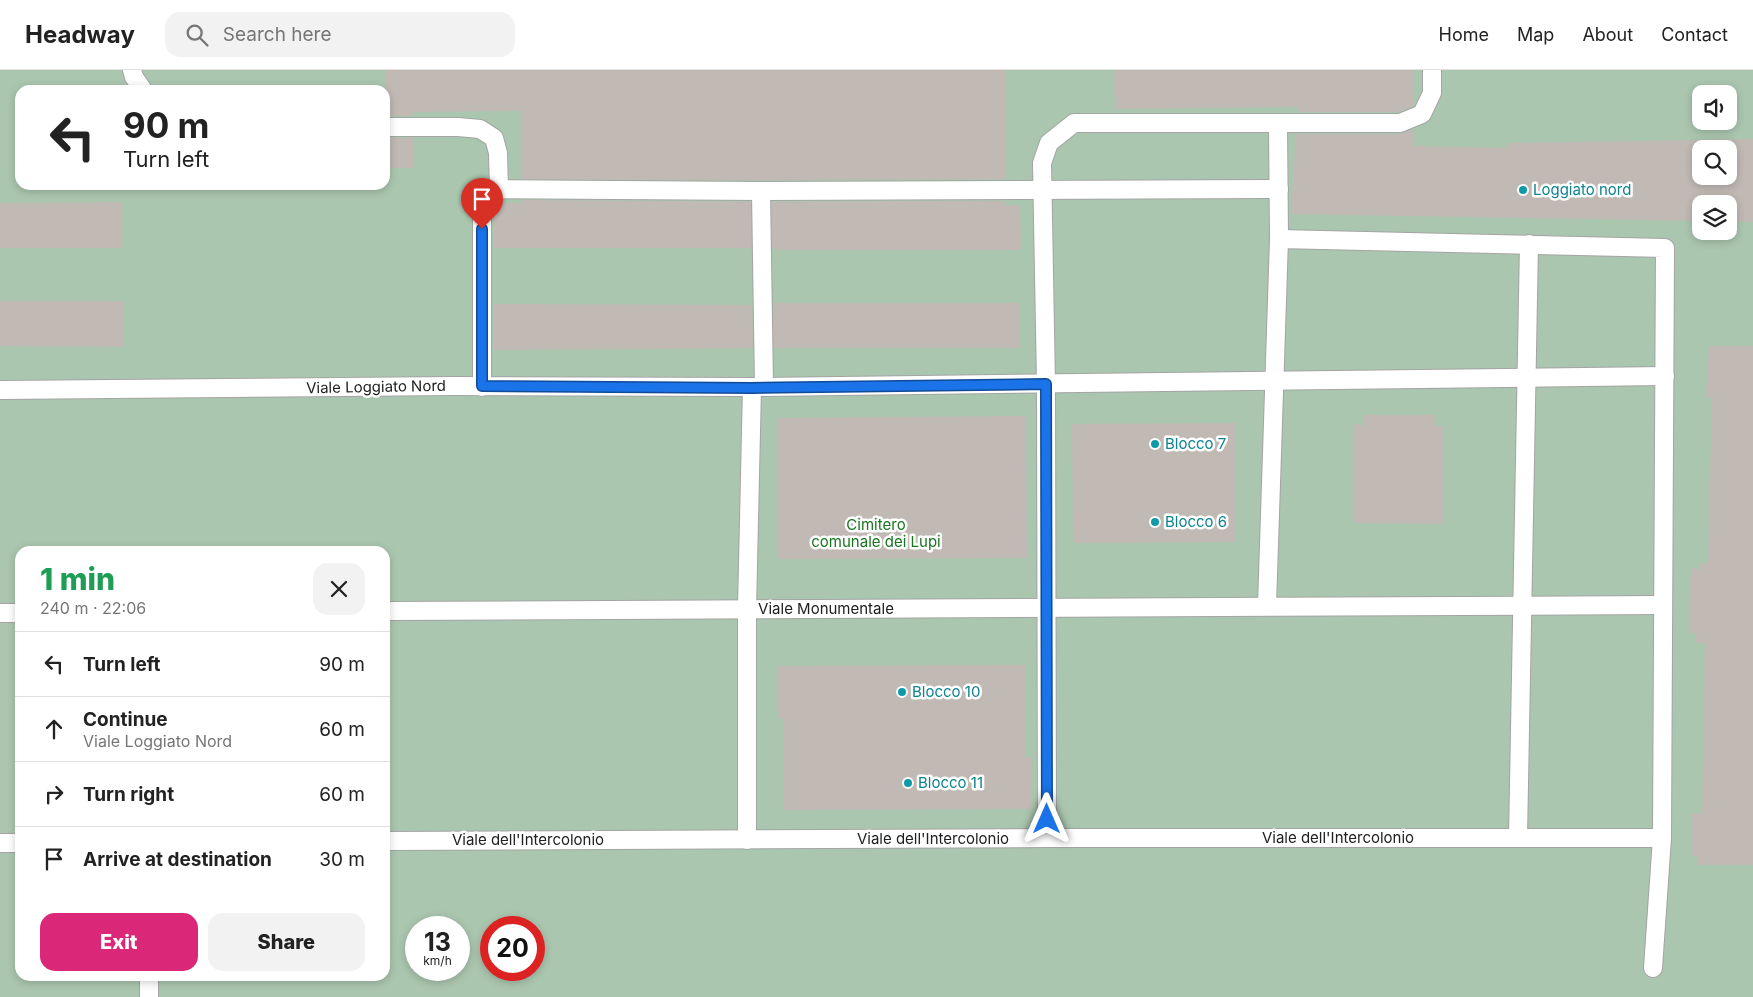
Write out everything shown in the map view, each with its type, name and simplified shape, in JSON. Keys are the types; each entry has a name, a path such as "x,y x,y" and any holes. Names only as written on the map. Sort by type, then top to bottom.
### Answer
{"lane":[{"path":"132,70 140,85"},
{"path":"1047,838 1046,384 1042,163 1049,143 1074,123 1400,122 1422,114 1432,93 1432,70"},
{"path":"1267,606 1279,240 1278,122"},
{"path":"390,127 458,127 480,129 494,138 498,153 499,189"},
{"path":"482,386 482,189 761,191 1279,189"},
{"path":"747,840 747,609 758,387 761,191"},
{"path":"1279,240 1665,248 1662,838 1654,968"},
{"path":"1518,838 1530,244"},
{"name":"Viale Loggiato Nord","path":"0,390 482,386 758,387 1665,376"},
{"name":"Viale Monumentale","path":"390,611 1663,604"},
{"path":"0,613 15,613"},
{"name":"Viale dell'Intercolonio","path":"390,841 1662,838"},
{"path":"0,843 15,843"},
{"path":"149,981 149,997"}],"green space":[{"name":"Cimitero comunale dei Lupi","path":"0,70 1753,70 1753,997 0,997"}],"building":[{"path":"385,70 1006,70 1006,179 521,179 521,111 414,112 414,116 390,116 390,85 385,85"},
{"path":"1114,70 1413,70 1413,106 1398,112 1297,112 1298,107 1115,109"},
{"name":"Loggiato nord","path":"1414,129 1414,146 1508,148 1508,143 1753,139 1753,222 1737,221 1737,195 1692,195 1692,221 1291,214 1296,134 1400,134"},
{"path":"390,138 414,138 414,168 390,168"},
{"path":"521,200 751,202 751,248 494,248 494,203 521,203"},
{"path":"1006,201 1006,205 1020,205 1021,250 775,250 775,248 772,248 772,202"},
{"path":"121,202 121,248 0,248 0,203"},
{"path":"0,301 124,301 123,347 0,346"},
{"path":"774,303 1019,303 1020,348 774,348"},
{"path":"493,304 752,305 753,348 493,350"},
{"path":"1709,346 1753,346 1753,865 1698,865 1698,856 1692,856 1692,813 1702,813 1705,644 1695,643 1696,633 1689,633 1691,568 1699,569 1699,563 1708,564 1712,397 1706,398"},
{"path":"1364,415 1435,415 1434,426 1443,426 1443,524 1353,523 1354,424 1364,425"},
{"path":"1026,416 1027,558 778,559 778,418"},
{"path":"1236,423 1236,542 1073,543 1072,424"},
{"path":"1026,665 1026,757 1032,757 1032,809 784,810 783,718 778,718 778,666"}],"place":[{"name":"Loggiato nord","path":"1523,190"},
{"name":"Blocco 7","path":"1155,444"},
{"name":"Blocco 6","path":"1155,522"},
{"name":"Blocco 10","path":"902,692"},
{"name":"Blocco 11","path":"908,783"}],"route":[{"path":"482,229 482,386 752,388 1046,384 1047,819"}]}
